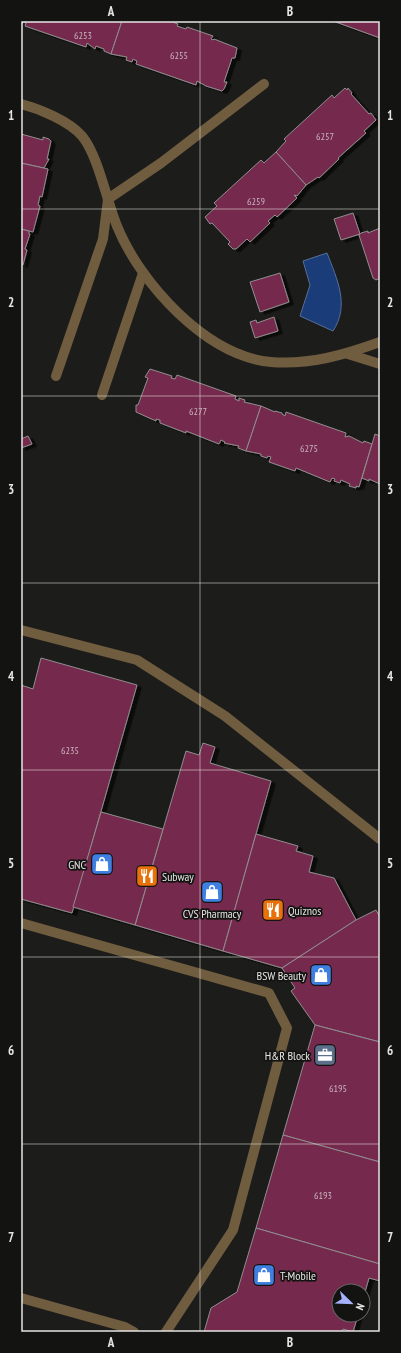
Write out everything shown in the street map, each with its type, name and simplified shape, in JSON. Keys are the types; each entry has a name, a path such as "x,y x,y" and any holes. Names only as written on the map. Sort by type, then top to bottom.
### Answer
{"lane":[{"path":"56,376 103,239 108,198 160,163 264,84"},
{"path":"21,104 47,113 70,126 82,136 92,155 116,225 130,255 174,310 224,347 270,362 296,363 324,360 348,354 380,342"},
{"path":"102,395 143,273"},
{"path":"348,354 380,364"},
{"path":"21,630 137,660 225,716 380,840"},
{"path":"21,923 269,993 287,1028 233,1230 166,1332"},
{"path":"21,1298 125,1327 134,1332"}],"water":[{"path":"327,253 338,282 341,302 341,312 333,331 300,316 310,285 303,261"}],"building":[{"path":"21,21 122,21 111,54 96,46 95,49 87,43 86,47 25,26 26,23 23,22 22,24"},
{"path":"122,21 170,21 178,24 177,26 186,29 187,27 213,36 211,39 237,48 235,58 232,58 224,82 227,82 224,89 222,91 206,86 197,81 196,85 136,64 137,61 133,59 132,62 126,60 127,57 111,54"},
{"path":"333,21 380,21 380,38"},
{"path":"345,88 347,90 348,88 352,93 351,94 369,114 371,113 376,120 364,131 366,133 338,158 339,159 319,178 318,177 306,185 276,152 286,141 284,139 332,95 334,98"},
{"path":"21,134 43,140 43,137 51,141 47,159 49,159 44,168 21,163"},
{"path":"276,152 306,185 297,196 294,195 297,198 277,217 275,215 268,221 270,223 250,242 247,239 236,249 233,249 228,244 230,242 212,223 210,224 205,217 217,206 214,203 261,160 264,163"},
{"path":"21,163 48,169 42,197 40,196 38,205 40,206 33,232 21,229"},
{"path":"353,213 360,234 341,240 334,219"},
{"path":"380,228 380,278 376,280 373,278 359,235 361,233 368,231 368,233"},
{"path":"21,229 29,231 30,234 25,249 27,250 23,265 21,265"},
{"path":"280,273 289,302 260,312 250,282"},
{"path":"274,317 278,331 255,338 250,322 256,320 257,323"},
{"path":"150,369 172,376 171,378 175,379 177,375 236,396 235,399 239,401 239,398 245,400 244,402 261,406 246,451 238,448 239,446 224,443 225,442 221,440 219,444 186,431 186,433 160,423 160,420 156,419 156,421 136,412 136,405 138,405 148,378 145,377"},
{"path":"261,406 275,412 282,413 285,416 286,412 346,433 345,437 349,436 363,443 364,441 372,444 359,487 356,486 356,488 349,486 350,484 341,480 340,483 334,481 335,479 332,478 330,482 296,468 295,471 269,462 271,457 268,456 267,458 261,456 261,454 246,451"},
{"path":"375,434 380,436 380,484 369,479 369,481 362,478"},
{"path":"28,436 32,444 21,448 21,439"},
{"path":"41,658 137,685 72,913 21,899 21,685 33,689"},
{"path":"203,743 215,747 210,763 271,781 223,951 135,925 186,751 199,755"},
{"path":"101,812 163,829 135,925 73,907"},
{"path":"256,834 298,846 296,851 313,856 309,872 334,878 356,920 282,968 223,951"},
{"path":"376,910 380,917 380,1042 315,1025 291,991 295,988 282,968 356,920"},
{"path":"315,1025 380,1042 380,1162 283,1135"},
{"path":"283,1135 380,1162 380,1264 256,1228"},
{"path":"256,1228 380,1264 380,1281 369,1278 368,1283 331,1283 331,1323 356,1323 353,1332 343,1329 342,1332 204,1332 211,1308 237,1292"}],"place":[{"name":"GNC","path":"102,864"},
{"name":"Subway","path":"147,876"},
{"name":"CVS Pharmacy","path":"212,892"},
{"name":"Quiznos","path":"273,910"},
{"name":"BSW Beauty","path":"321,975"},
{"name":"H&R Block","path":"325,1055"},
{"name":"T-Mobile","path":"264,1275"}]}
